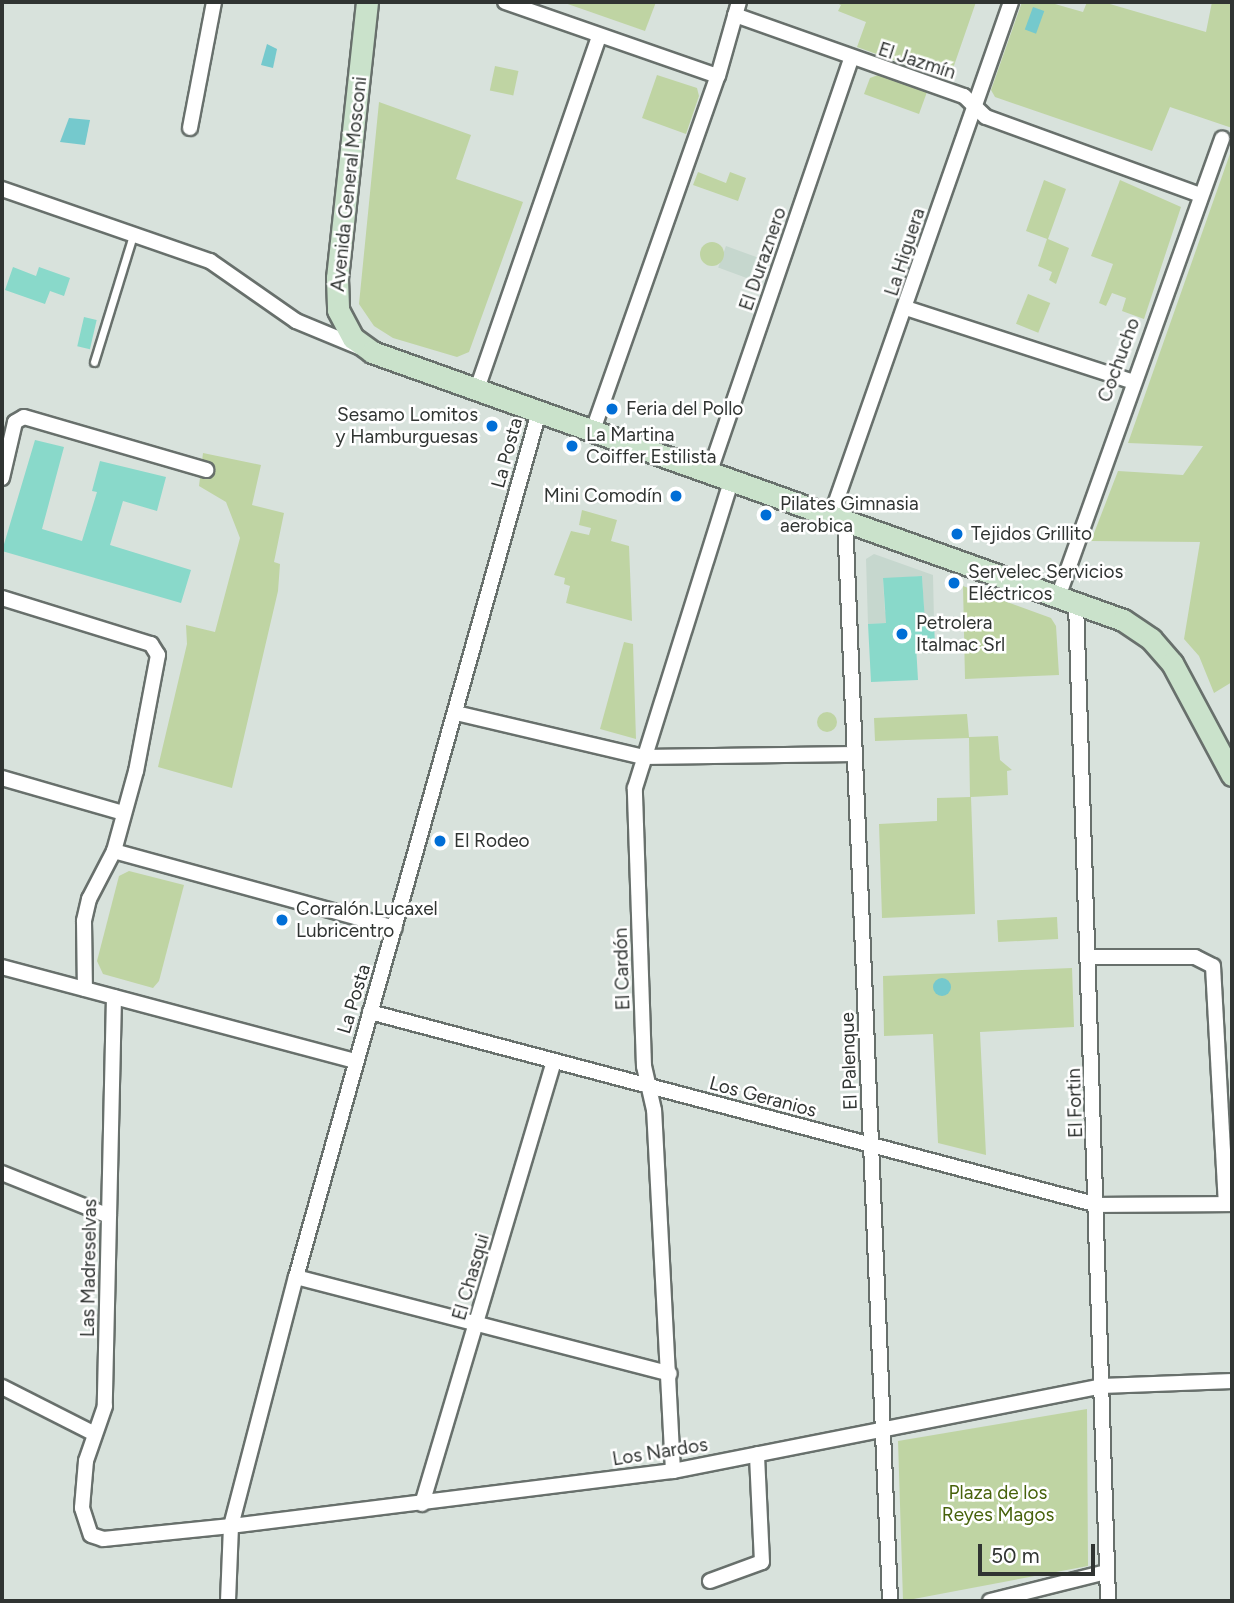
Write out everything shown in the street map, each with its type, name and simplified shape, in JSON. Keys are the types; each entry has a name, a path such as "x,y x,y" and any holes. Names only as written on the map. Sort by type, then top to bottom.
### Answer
{"main road":[{"name":"Avenida General Mosconi","path":"367,2 337,300 347,332 372,352"},
{"path":"372,352 839,516 1123,620 1158,647 1188,689 1232,775"}],"street":[{"path":"191,128 214,2"},
{"path":"505,2 599,37 718,76"},
{"name":"La Higuera","path":"839,516 906,308 1011,2"},
{"path":"593,430 718,76 737,8"},
{"name":"El Jazmín","path":"737,8 851,59 964,96 986,117 1200,195"},
{"path":"477,389 599,37"},
{"name":"El Duraznero","path":"710,471 851,59"},
{"name":"Cochucho","path":"1067,600 1131,381 1222,138"},
{"path":"2,189 210,261 235,274 296,321 372,352"},
{"path":"906,308 1131,381"},
{"name":"La Posta","path":"228,1601 231,1526 296,1278 539,412"},
{"path":"2,478 15,422 24,417 206,470"},
{"name":"El Cardón","path":"673,1471 670,1374 654,1110 644,1066 635,788 733,479"},
{"name":"El Palenque","path":"839,516 855,754 890,1601"},
{"path":"2,598 151,644 158,656 136,771 114,851 96,882 84,921 85,989"},
{"name":"El Fortin","path":"1067,600 1089,957 1108,1601"},
{"path":"456,713 643,757 855,754"},
{"path":"2,778 123,813"},
{"path":"114,851 395,929"},
{"path":"1089,957 1195,957 1213,966 1229,1204"},
{"path":"2,967 356,1061"},
{"name":"Las Madreselvas","path":"91,1535 82,1508 86,1461 93,1433 105,1406 114,997"},
{"name":"Los Geranios","path":"370,1012 1098,1205 1229,1204"},
{"name":"El Chasqui","path":"422,1504 554,1061"},
{"path":"2,1173 109,1216"},
{"path":"296,1278 478,1322 670,1374"},
{"name":"Los Nardos","path":"91,1535 103,1539 231,1526 673,1471 1102,1387 1232,1381"},
{"path":"2,1387 93,1433"},
{"path":"710,1581 762,1562 757,1454"},
{"path":"990,1601 1106,1573"}],"lane":[{"path":"94,362 133,234"}],"shaded area":[{"path":"726,246 767,261 759,283 718,268"},
{"path":"874,554 933,575 934,622 914,622 924,610 922,576 883,579 885,612 896,613 896,623 868,624 866,559"}],"green space":[{"path":"562,2 656,2 645,31"},
{"path":"834,2 976,2 949,80 857,47 866,22 838,11 841,5"},
{"path":"1022,2 1048,2 1083,12 1087,2 1103,2 1206,32 1212,2 1232,2 1232,128 1170,107 1152,151 995,97 991,90"},
{"path":"495,66 518,71 513,95 490,90"},
{"path":"657,75 697,88 699,96 686,134 642,118"},
{"path":"878,75 927,92 919,114 864,94 870,78"},
{"path":"379,102 471,135 456,179 523,202 469,352 457,357 393,338 374,326 359,304"},
{"path":"1232,148 1232,682 1214,693 1199,656 1184,639 1200,542 1091,541 1118,471 1183,475 1203,446 1128,443"},
{"path":"698,172 726,183 730,172 746,178 738,201 693,185"},
{"path":"1044,180 1066,189 1048,239 1069,248 1056,284 1049,280 1052,272 1038,266 1047,239 1026,231"},
{"path":"1120,180 1181,207 1144,319 1122,311 1126,298 1112,293 1106,306 1099,303 1113,264 1091,256"},
{"path":"712,242 721,245 724,254 721,263 712,266 703,263 700,254 703,245"},
{"path":"1028,294 1050,303 1038,333 1016,324"},
{"path":"203,453 261,465 252,505 284,513 274,562 280,564 278,591 232,788 158,767 187,644 186,625 215,632 240,538 226,502 199,486"},
{"path":"582,510 617,520 611,541 629,546 632,621 566,603 570,586 564,584 565,578 554,575 571,531 589,535 591,528 579,525"},
{"path":"963,586 1051,618 1056,626 1059,675 965,679"},
{"path":"624,642 633,644 636,739 600,729"},
{"path":"827,712 834,715 837,722 834,729 827,732 820,729 817,722 820,715"},
{"path":"967,714 969,737 998,736 1000,760 1012,770 1007,771 1008,795 971,797 975,914 882,918 879,824 937,821 937,798 970,797 969,738 875,741 874,718"},
{"path":"129,871 184,885 159,981 153,988 103,974 97,961 119,876"},
{"path":"1057,917 1058,939 998,942 997,920"},
{"path":"1072,968 1074,1027 980,1032 986,1155 938,1143 933,1034 884,1036 883,976"},
{"name":"Plaza de los Reyes Magos","path":"1087,1409 1088,1566 903,1601 898,1441"}],"water":[{"path":"1033,7 1044,11 1036,34 1025,30"},
{"path":"267,44 277,49 273,68 261,65"},
{"path":"69,118 90,120 85,145 60,142"},
{"path":"938,978 946,978 951,987 949,994 938,996 933,991 933,983"}],"building":[{"path":"13,267 36,276 39,267 70,278 64,296 50,291 45,304 5,290"},
{"path":"84,317 97,320 90,349 77,346"},
{"path":"35,440 64,447 42,529 82,541 97,492 92,491 100,461 166,477 157,511 123,501 110,545 191,570 181,603 2,551"},
{"name":"Petrolera Italmac Srl","path":"922,576 925,622 934,622 935,645 916,645 918,680 871,682 868,624 886,623 883,578"}],"place":[{"name":"Feria del Pollo","path":"612,409"},
{"name":"Sesamo Lomitos y Hamburguesas","path":"492,426"},
{"name":"La Martina Coiffer Estilista","path":"572,446"},
{"name":"Mini Comodín","path":"676,496"},
{"name":"Pilates Gimnasia aerobica","path":"766,515"},
{"name":"Tejidos Grillito","path":"957,534"},
{"name":"Servelec Servicios Eléctricos","path":"954,583"},
{"name":"Petrolera Italmac Srl","path":"902,634"},
{"name":"El Rodeo","path":"440,841"},
{"name":"Corralón Lucaxel Lubricentro","path":"282,920"}]}
